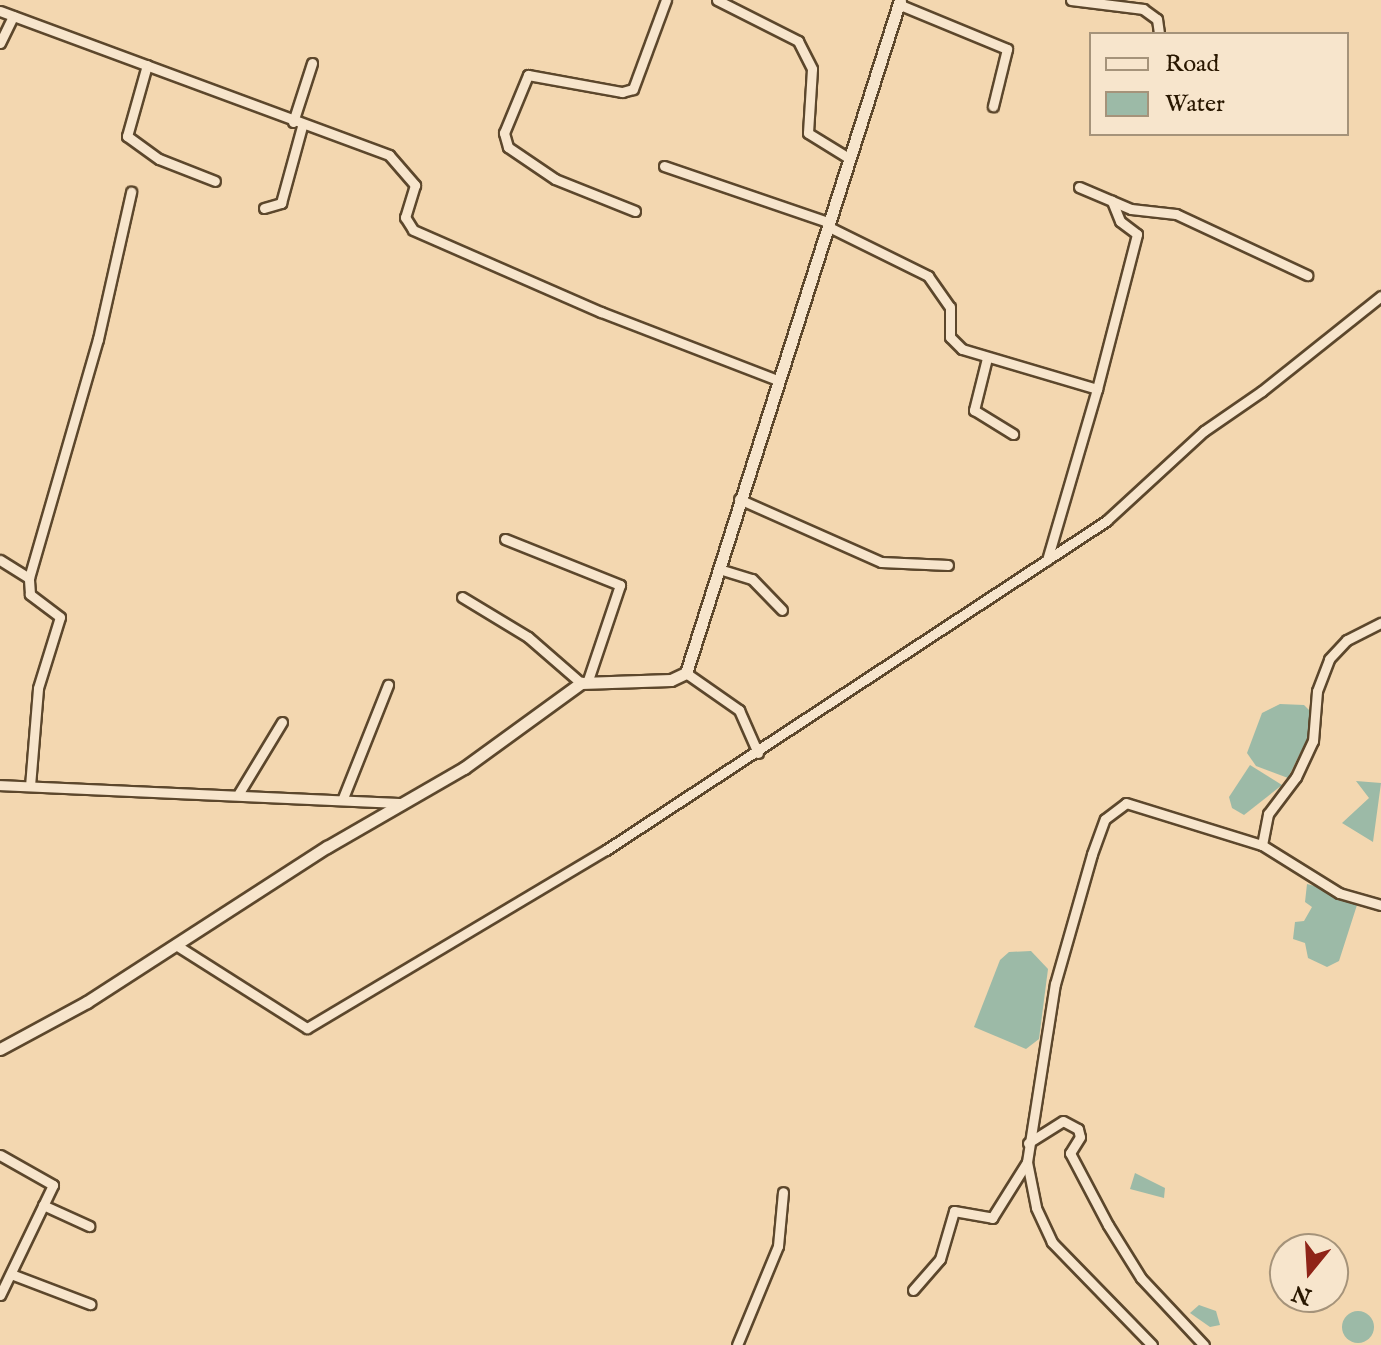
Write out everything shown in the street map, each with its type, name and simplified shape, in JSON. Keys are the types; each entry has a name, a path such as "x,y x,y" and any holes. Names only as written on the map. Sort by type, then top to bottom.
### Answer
{"street":[{"path":"635,211 555,179 508,147 504,133 528,75 622,92 633,89 666,0"},
{"path":"717,0 798,41 812,69 808,133 847,157"},
{"path":"1071,0 1143,9 1157,19 1159,32"},
{"path":"462,597 528,637 584,682 671,680 686,673 847,157 899,2 1007,49 993,106"},
{"path":"0,11 397,161 415,185 405,217 413,230 601,312 777,380"},
{"path":"0,43 13,16"},
{"path":"264,208 281,203 312,63"},
{"path":"147,65 127,136 159,159 215,181"},
{"path":"664,166 827,224 928,276 950,307 952,341 987,358 1097,389"},
{"path":"1079,187 1135,210 1148,207 1176,214 1307,275"},
{"path":"30,786 38,688 60,617 30,594 29,578 98,339 131,192"},
{"path":"1047,560 1097,389 1137,234 1120,221 1112,201"},
{"path":"176,945 307,1028 550,883 758,753 1106,521 1204,431 1381,296"},
{"path":"987,358 974,410 1013,434"},
{"path":"739,499 881,562 948,565"},
{"path":"0,1049 176,945 386,811 464,768 584,682 620,585 505,539"},
{"path":"0,560 29,578"},
{"path":"719,569 752,579 782,610"},
{"path":"1262,845 1268,814 1296,777 1313,741 1317,691 1329,659 1347,640 1381,623"},
{"path":"686,673 739,710 758,753"},
{"path":"343,798 388,685"},
{"path":"239,793 282,722"},
{"path":"0,785 239,793 400,803"},
{"path":"1152,1345 1052,1242 1036,1207 1027,1162 1055,984 1092,854 1111,812 1132,804 1262,845 1339,893 1381,905"},
{"path":"1028,1143 1063,1121 1078,1129 1080,1137 1070,1153 1108,1225 1141,1278 1204,1345"},
{"path":"0,1295 52,1181 1,1158"},
{"path":"913,1290 940,1259 954,1211 992,1218 1027,1162"},
{"path":"737,1345 778,1246 783,1192"},
{"path":"43,1205 89,1226"},
{"path":"11,1274 90,1304"}],"water":[{"path":"1280,704 1304,705 1311,712 1309,735 1288,778 1256,766 1247,753 1262,713"},
{"path":"1250,765 1282,785 1244,815 1232,808 1229,797"},
{"path":"1356,781 1381,783 1373,842 1342,823 1369,798"},
{"path":"1307,884 1334,891 1357,905 1339,961 1327,967 1308,958 1305,943 1293,939 1295,922 1304,921 1312,907 1305,902"},
{"path":"1031,951 1048,969 1039,1039 1026,1049 974,1027 1000,960 1009,952"},
{"path":"1135,1173 1165,1188 1164,1198 1130,1189"},
{"path":"1199,1305 1216,1311 1220,1325 1210,1327 1190,1313"},
{"path":"1358,1311 1369,1316 1374,1327 1369,1338 1358,1343 1347,1338 1342,1327 1347,1316"}]}
